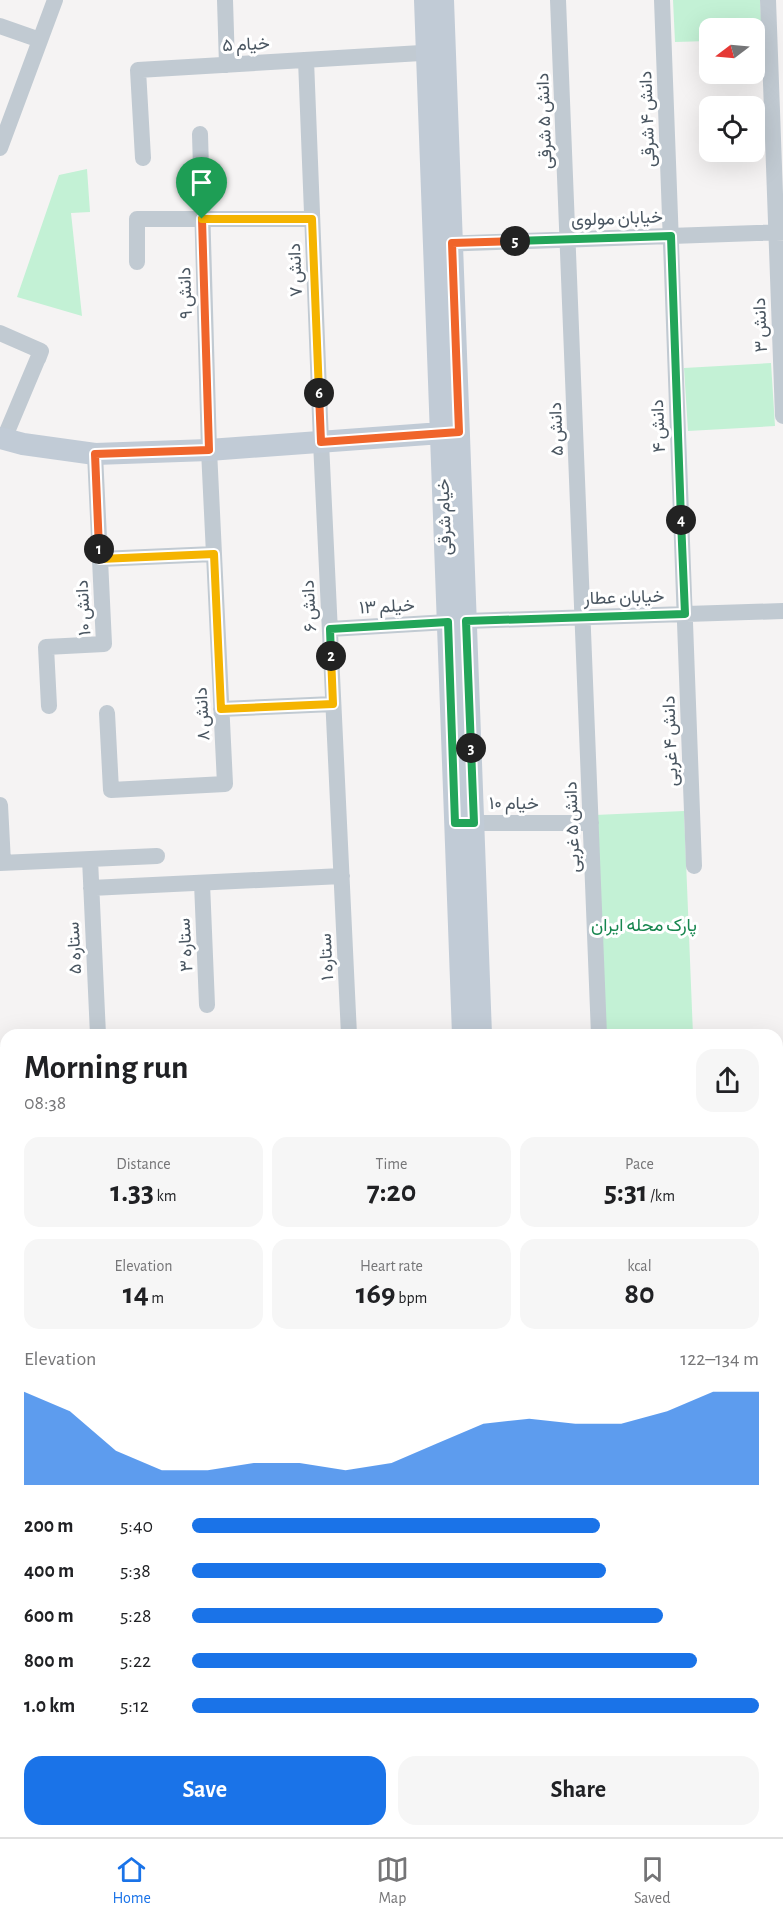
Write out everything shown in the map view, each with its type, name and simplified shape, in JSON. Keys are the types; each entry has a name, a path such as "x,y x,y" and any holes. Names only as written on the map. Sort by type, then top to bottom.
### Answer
{"street":[{"path":"0,148 55,0"},
{"path":"225,0 227,65"},
{"name":"خیام شرقی","path":"425,0 436,52"},
{"name":"خیام شرقی","path":"443,0 436,52 464,823 463,1029"},
{"name":"دانش ۵ شرقی","path":"558,0 568,239"},
{"name":"دانش ۴ شرقی","path":"662,0 671,236"},
{"name":"دانش ۳","path":"768,0 780,233 783,416"},
{"path":"0,26 40,40"},
{"name":"خیام ۵","path":"143,158 138,70 436,52"},
{"name":"دانش ۷","path":"306,60 321,442"},
{"name":"دانش ۹","path":"200,135 209,450"},
{"path":"137,262 137,219 312,219"},
{"name":"خیابان مولوی","path":"443,244 780,233"},
{"name":"دانش ۴","path":"671,236 685,614"},
{"name":"دانش ۵","path":"568,239 583,617"},
{"path":"0,333 41,351"},
{"path":"41,351 2,439 95,454 209,450 450,432"},
{"path":"27,385 41,351"},
{"name":"دانش ۶","path":"321,442 342,876"},
{"name":"دانش ۸","path":"107,713 111,790 225,784 209,450"},
{"name":"دانش ۱۰","path":"49,706 46,647 104,644 95,454"},
{"path":"100,559 214,554"},
{"name":"خیابان عطار","path":"457,621 783,611"},
{"name":"دانش ۴ غربی","path":"685,614 694,866"},
{"name":"دانش ۵ غربی","path":"583,617 599,1029"},
{"name":"خیلم ۱۳","path":"330,629 457,621"},
{"path":"221,709 333,704"},
{"path":"0,805 1,863 157,856"},
{"name":"خیام شرقی","path":"464,823 481,1029"},
{"name":"خیام ۱۰","path":"464,823 591,823"},
{"name":"ستاره ۵","path":"90,859 98,1029"},
{"path":"91,888 342,876"},
{"name":"ستاره ۱","path":"342,876 349,1029"},
{"name":"ستاره ۳","path":"202,883 207,1005"}],"green space":[{"path":"673,0 760,0 761,18 699,18 699,41 675,42"},
{"path":"87,169 90,212 71,213 82,316 17,297 59,175"},
{"path":"771,363 775,426 688,431 684,368"},
{"name":"پارک محله ایران","path":"684,811 693,1029 604,1029 595,815"}],"route":[{"path":"202,219 312,219 321,442 459,432 452,243 671,236 685,614 466,621 474,823 455,823 448,622 330,629 333,704 221,709 214,554 100,559 95,454 209,450 202,219"}]}
